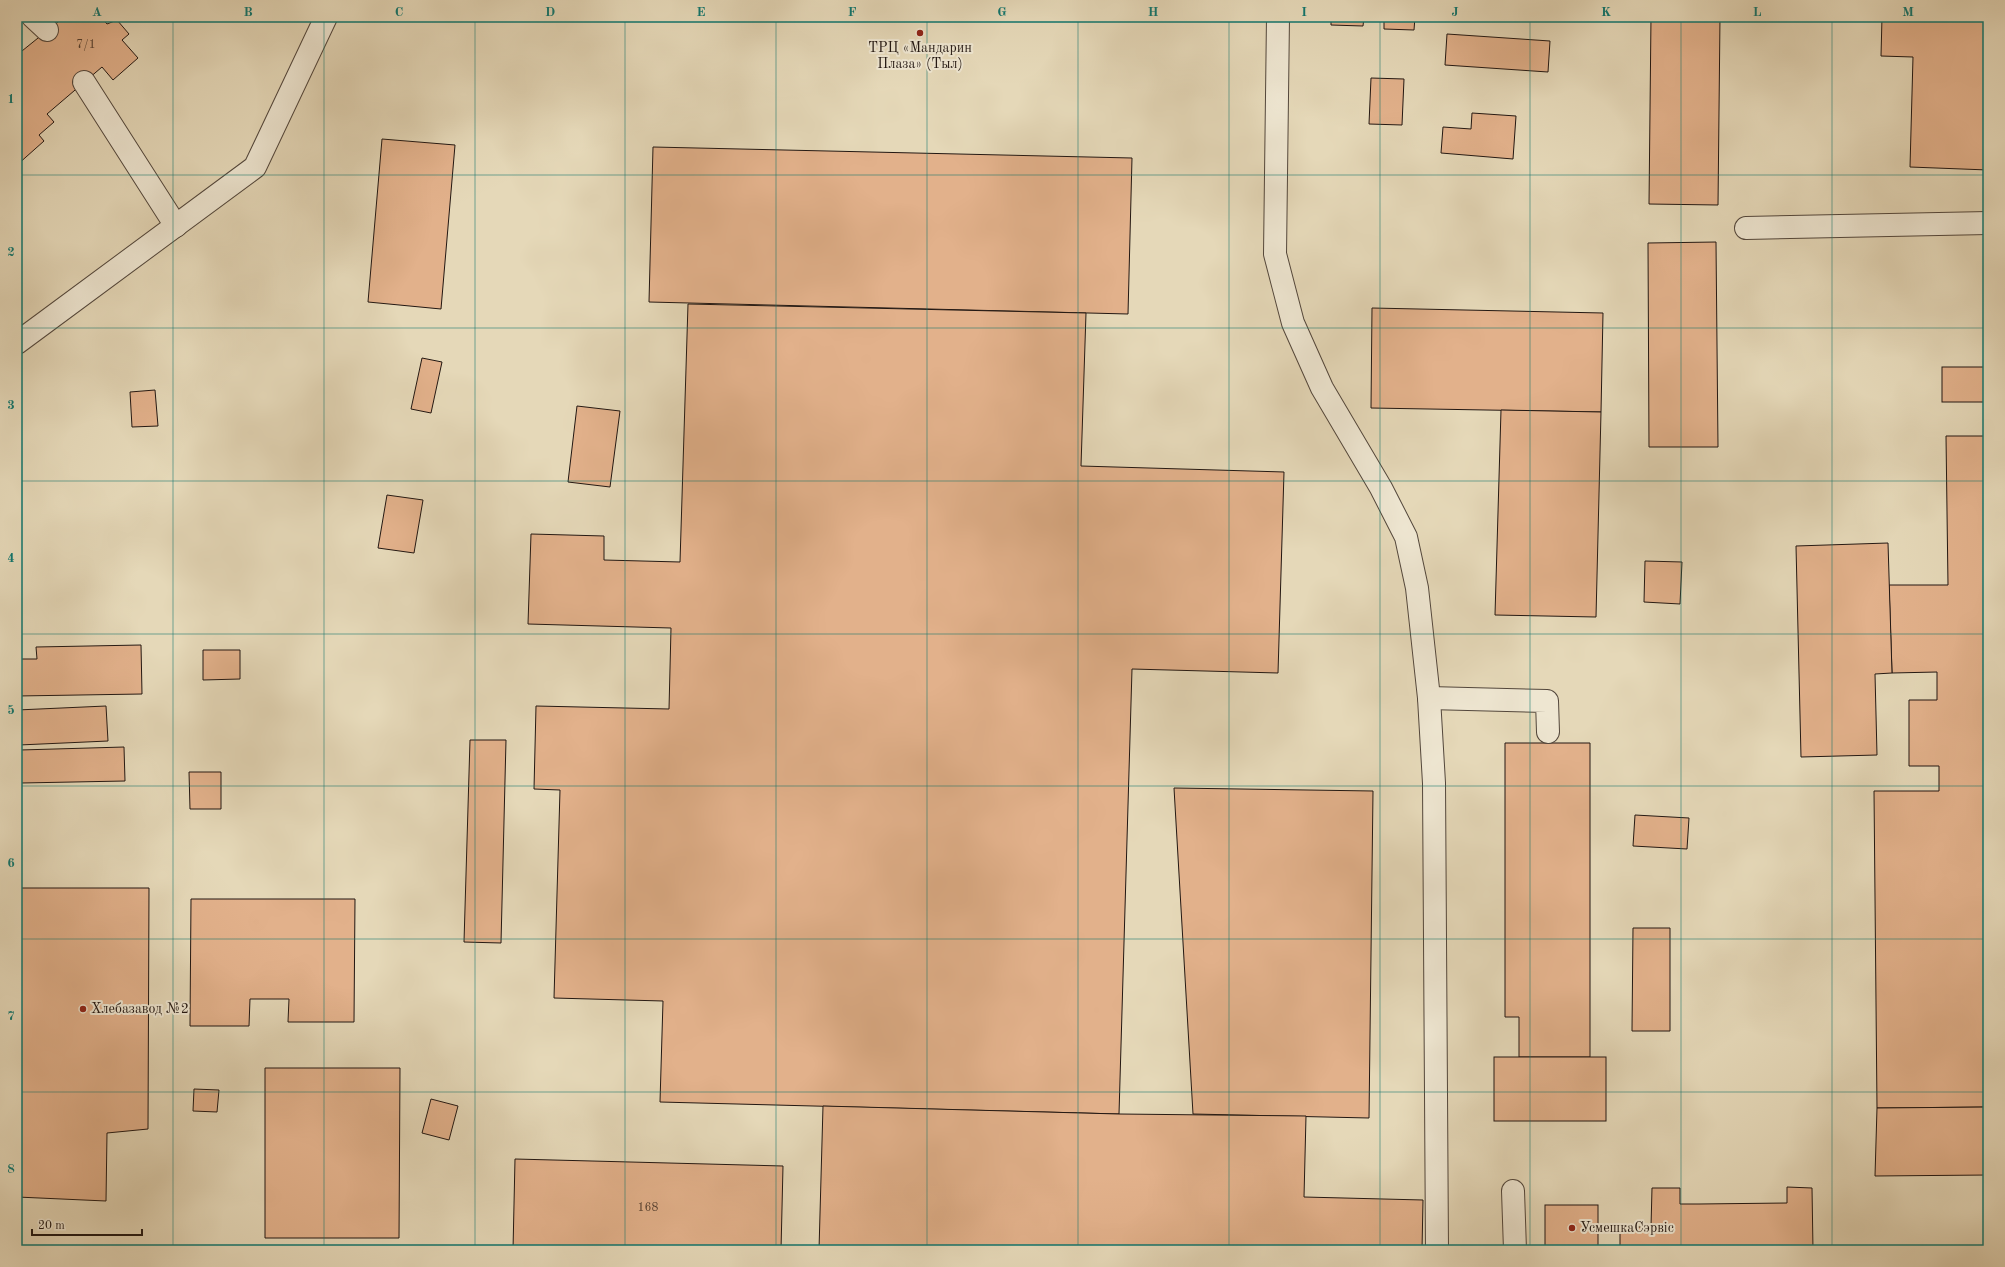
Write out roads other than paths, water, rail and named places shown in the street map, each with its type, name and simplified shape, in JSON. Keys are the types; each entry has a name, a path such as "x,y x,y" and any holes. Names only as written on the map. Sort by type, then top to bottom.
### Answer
{"lane":[{"path":"17,343 255,167 326,17"},
{"path":"1278,17 1275,254 1293,323 1322,388 1380,488 1406,537 1417,588 1429,698 1434,783 1437,1250"},
{"path":"84,82 176,226"},
{"path":"1746,228 1988,223"},
{"path":"1429,698 1547,701 1548,732"},
{"path":"1513,1191 1515,1250"}],"place":[{"name":"ТРЦ «Мандарин Плаза» (Тыл)","path":"920,33"},
{"name":"Хлебазавод №2","path":"83,1009"},
{"name":"УсмешкаСэрвіс","path":"1572,1228"}]}
